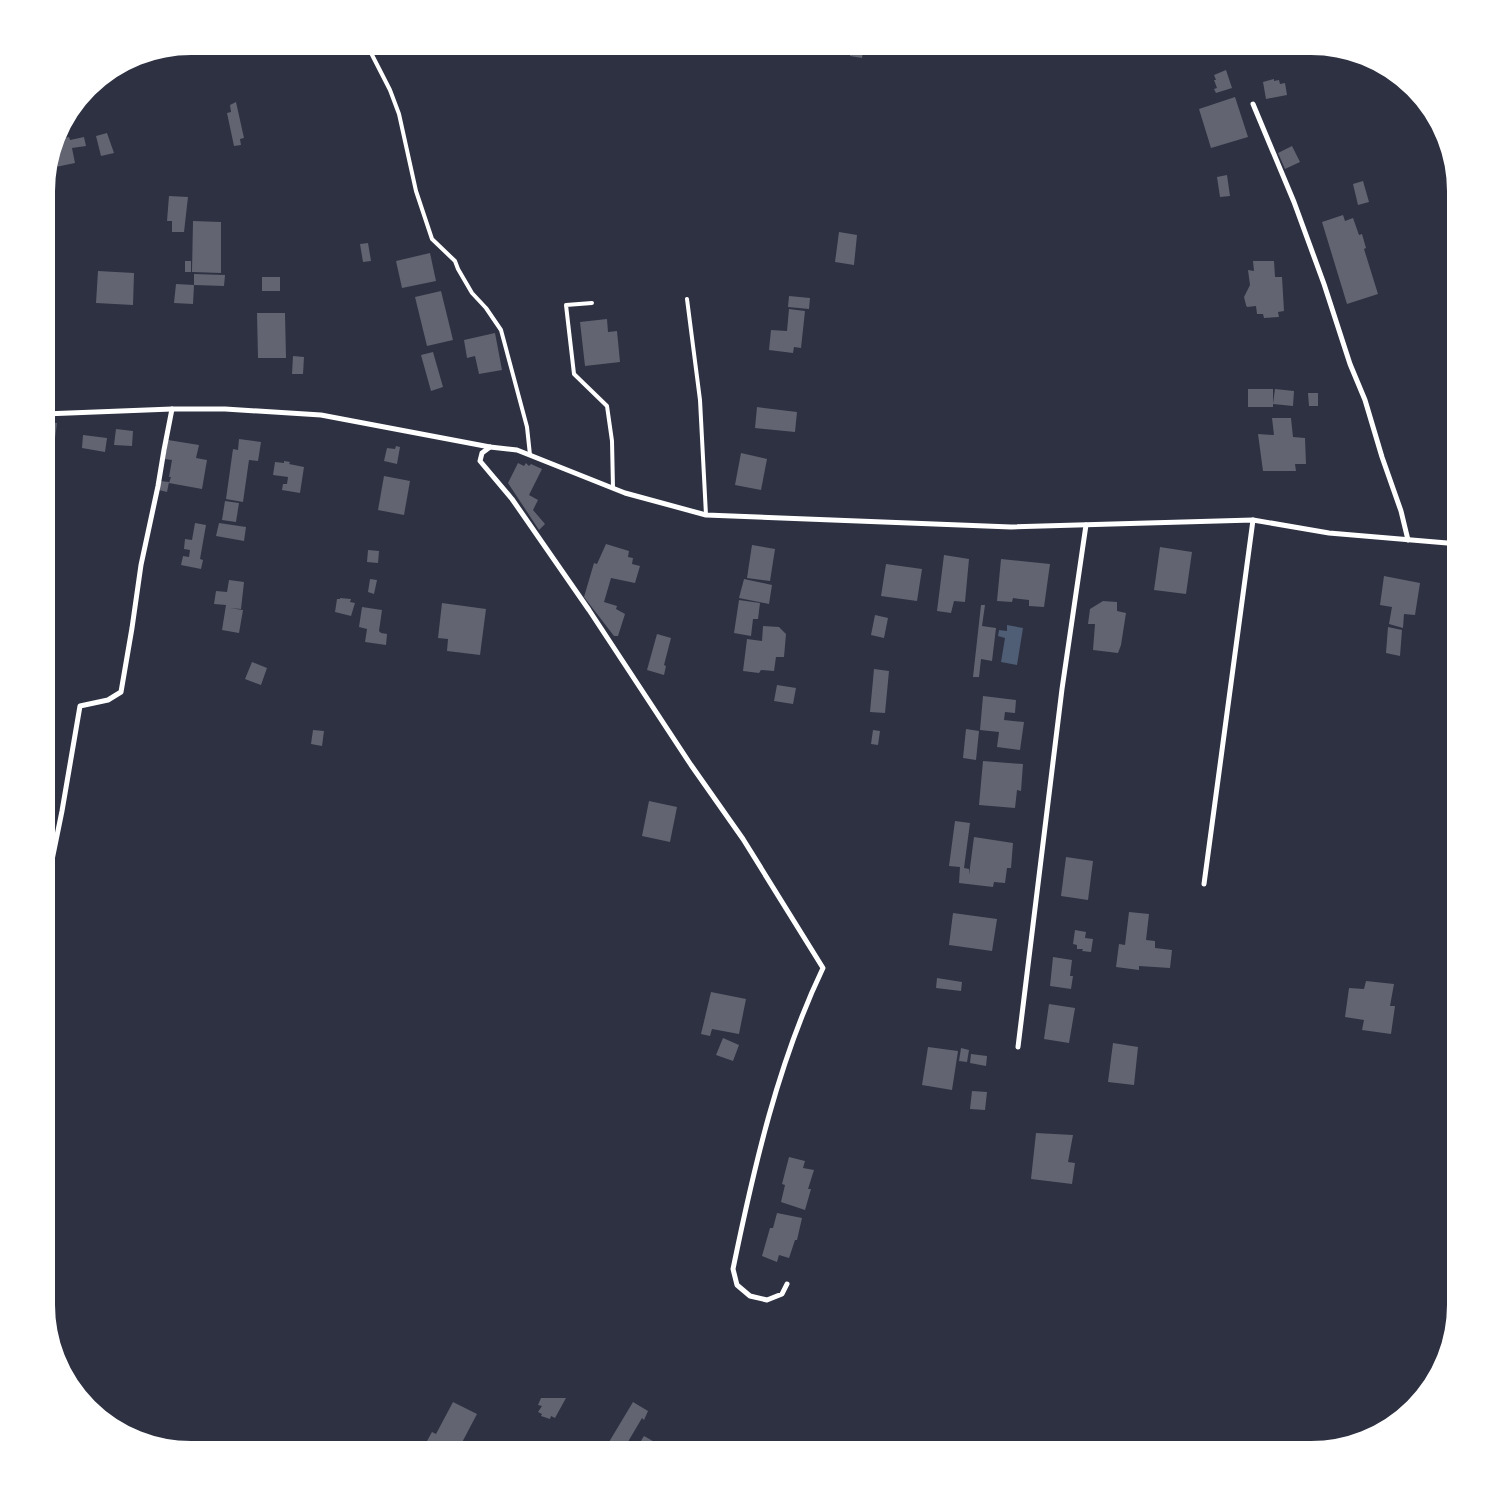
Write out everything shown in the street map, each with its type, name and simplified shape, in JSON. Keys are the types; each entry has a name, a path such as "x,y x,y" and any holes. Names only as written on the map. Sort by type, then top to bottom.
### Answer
{"street":[{"path":"1253,104 1294,202 1324,284 1350,364 1365,400 1401,512 1408,540"},
{"path":"52,859 80,706 108,700 120,692 141,565 172,409"},
{"path":"53,414 225,409 320,415 490,447 517,450 613,488 706,515 1011,527 1253,520 1329,533 1450,543"},
{"path":"490,447 482,453 480,461 512,499 599,625 691,765 743,839 823,968 809,996 768,1118 733,1269 737,1285 750,1296 767,1300 782,1294 787,1284"},
{"path":"1204,884 1253,520"},
{"path":"1018,1047 1062,689 1086,525"}],"lane":[{"path":"371,53 390,90 399,114 416,191 432,239 456,261 458,269 472,293 486,308 501,330 525,418 530,455"},
{"path":"687,299 700,400 706,515"},
{"path":"592,303 566,305 574,374 607,406 612,440 613,488"}],"water":[{"path":"1007,625 1023,628 1017,665 1001,662 1005,638 998,636 999,630 1007,631"}],"building":[{"path":"850,53 863,53 862,58 850,56"},
{"path":"1226,70 1232,88 1216,93 1214,89 1217,88 1214,75"},
{"path":"1274,79 1274,81 1279,80 1280,84 1285,83 1287,95 1266,99 1263,82"},
{"path":"1235,97 1248,137 1211,148 1199,109"},
{"path":"236,102 244,138 240,139 241,145 234,146 227,113 231,112 230,105"},
{"path":"107,133 114,153 101,156 96,136"},
{"path":"69,137 70,140 84,137 86,146 72,148 75,163 55,167 57,156 63,138"},
{"path":"1292,146 1300,162 1285,169 1278,153"},
{"path":"1227,175 1230,196 1220,197 1217,177"},
{"path":"1363,181 1369,202 1358,205 1353,184"},
{"path":"169,196 188,197 184,232 172,232 172,221 167,221"},
{"path":"1343,215 1345,221 1353,218 1359,235 1362,234 1366,248 1364,249 1378,294 1347,304 1322,222"},
{"path":"193,221 221,222 221,273 192,272"},
{"path":"839,232 857,235 854,265 835,262"},
{"path":"368,243 371,261 363,262 360,244"},
{"path":"430,253 436,281 402,288 396,261"},
{"path":"185,261 191,261 191,272 185,272"},
{"path":"1253,261 1274,261 1275,277 1282,277 1284,311 1278,312 1279,317 1264,318 1263,314 1257,314 1256,306 1247,307 1246,305 1244,297 1250,285 1248,270 1254,271"},
{"path":"98,271 134,273 133,305 96,303"},
{"path":"194,274 225,275 224,286 194,285"},
{"path":"262,277 280,277 280,291 262,291"},
{"path":"176,284 194,285 193,304 174,303"},
{"path":"441,291 453,340 427,346 415,297"},
{"path":"789,296 810,298 809,309 788,307"},
{"path":"789,309 805,311 801,348 794,347 793,353 769,350 771,330 787,331"},
{"path":"257,313 285,313 286,358 258,358"},
{"path":"607,319 608,332 617,331 620,362 585,366 580,322"},
{"path":"495,333 502,370 479,374 475,356 467,358 464,340"},
{"path":"433,352 443,387 431,391 421,355"},
{"path":"293,356 304,357 303,374 292,374"},
{"path":"1248,389 1273,389 1273,407 1248,407"},
{"path":"1275,389 1294,391 1293,406 1273,404"},
{"path":"1308,393 1318,393 1318,406 1309,406"},
{"path":"757,407 797,412 795,432 755,428"},
{"path":"1272,418 1291,418 1293,437 1305,438 1306,464 1295,464 1296,471 1263,471 1258,434 1274,435"},
{"path":"53,423 57,423 53,454"},
{"path":"116,429 133,431 132,446 114,445"},
{"path":"83,435 107,438 105,452 82,448"},
{"path":"239,439 261,442 258,461 249,460 243,502 226,499 233,449 238,450"},
{"path":"168,440 199,445 196,458 207,460 202,489 169,483 172,460 165,459"},
{"path":"396,446 400,447 397,464 384,461 387,448 395,449"},
{"path":"741,453 767,459 761,490 735,485"},
{"path":"284,461 304,467 300,493 282,490 283,484 287,484 288,477 273,475 275,462 284,463"},
{"path":"518,463 524,466 526,463 529,466 531,464 542,469 529,495 538,500 533,510 545,524 539,530 508,483"},
{"path":"384,476 410,481 404,515 378,510"},
{"path":"160,481 169,482 167,492 159,490"},
{"path":"225,501 239,503 236,522 222,520"},
{"path":"195,523 206,525 200,559 203,560 201,569 181,565 183,556 189,557 190,550 184,549 185,539 192,540"},
{"path":"219,523 246,527 244,541 216,536"},
{"path":"606,544 629,551 628,557 633,558 632,564 640,566 635,583 611,578 604,602 617,606 616,609 625,614 618,636 614,636 584,597 594,563 597,564"},
{"path":"752,545 775,549 770,581 747,578"},
{"path":"1160,547 1192,552 1186,594 1154,590"},
{"path":"368,550 379,551 378,563 367,562"},
{"path":"944,555 969,559 965,602 954,601 951,613 937,611"},
{"path":"1001,559 1050,564 1044,607 1029,606 1029,600 1013,598 1012,602 997,601"},
{"path":"886,564 922,569 917,601 881,596"},
{"path":"1384,576 1420,583 1415,615 1404,614 1403,628 1389,624 1392,607 1380,605"},
{"path":"370,579 377,580 374,594 368,592"},
{"path":"744,579 772,585 769,604 739,598"},
{"path":"229,580 244,582 241,609 230,608 243,610 239,633 222,630 226,605 214,604 216,591 227,592"},
{"path":"337,599 351,599 350,602 355,603 351,616 335,612"},
{"path":"739,600 760,603 758,619 753,619 751,636 734,633"},
{"path":"1103,601 1117,602 1117,611 1126,613 1118,653 1093,650 1095,624 1088,624 1090,609"},
{"path":"442,603 486,609 480,655 447,651 448,639 438,638"},
{"path":"981,605 985,605 982,626 996,628 992,661 981,659 979,677 973,677"},
{"path":"362,607 382,610 379,631 387,634 386,645 365,642 367,629 359,627"},
{"path":"875,615 888,618 884,638 871,635"},
{"path":"763,626 779,627 786,634 784,657 776,657 774,671 761,670 759,673 743,671 747,639 762,641"},
{"path":"1388,627 1402,630 1400,656 1386,653"},
{"path":"657,634 671,638 664,665 666,666 664,675 647,670"},
{"path":"252,662 267,668 261,685 245,679"},
{"path":"874,669 889,671 885,713 870,712"},
{"path":"777,685 796,688 793,704 774,701"},
{"path":"983,696 1016,700 1015,713 1005,712 1004,720 1024,722 1020,750 997,747 999,732 980,730"},
{"path":"966,729 979,731 976,760 963,758"},
{"path":"313,730 324,731 322,746 311,744"},
{"path":"873,730 880,731 878,745 871,744"},
{"path":"983,761 1023,764 1021,791 1017,790 1015,808 979,805"},
{"path":"649,801 677,807 670,842 642,836"},
{"path":"955,821 970,823 964,868 969,869 969,875 974,837 1013,843 1011,868 1007,868 1005,883 994,882 993,887 959,883 960,867 949,866"},
{"path":"1066,857 1093,861 1088,900 1061,896"},
{"path":"1129,912 1149,914 1146,940 1155,941 1155,948 1172,950 1170,968 1139,966 1139,970 1116,967 1119,944 1125,945"},
{"path":"953,913 997,919 992,951 949,945"},
{"path":"1075,930 1086,932 1085,938 1093,939 1091,952 1077,949 1077,945 1073,944"},
{"path":"1053,957 1072,960 1070,976 1073,976 1071,989 1050,986"},
{"path":"937,978 962,982 961,991 936,988"},
{"path":"1366,981 1394,984 1390,1006 1395,1006 1391,1034 1362,1030 1364,1020 1345,1017 1349,988 1364,989"},
{"path":"711,992 746,999 739,1034 712,1029 710,1036 701,1034"},
{"path":"1049,1004 1075,1008 1069,1043 1044,1039"},
{"path":"723,1038 739,1045 733,1061 716,1055"},
{"path":"1113,1043 1138,1047 1134,1085 1108,1082"},
{"path":"928,1047 958,1051 952,1090 922,1085"},
{"path":"961,1048 969,1050 967,1062 959,1061"},
{"path":"971,1054 987,1056 986,1066 970,1063"},
{"path":"972,1091 987,1092 985,1110 970,1109"},
{"path":"1036,1133 1073,1135 1068,1162 1075,1163 1072,1184 1031,1179"},
{"path":"789,1157 805,1161 803,1168 814,1170 808,1189 811,1189 805,1210 781,1202 785,1185 782,1184"},
{"path":"777,1213 802,1218 797,1240 795,1240 789,1258 779,1255 777,1262 762,1256 770,1228 773,1228"},
{"path":"541,1398 566,1398 555,1418 551,1416 550,1419 541,1416 542,1414 538,1412 542,1406 538,1405"},
{"path":"453,1402 477,1414 461,1444 425,1444 432,1432 436,1434"},
{"path":"633,1402 648,1411 644,1420 642,1418 627,1444 608,1444"},
{"path":"644,1436 658,1444 639,1444"}]}
